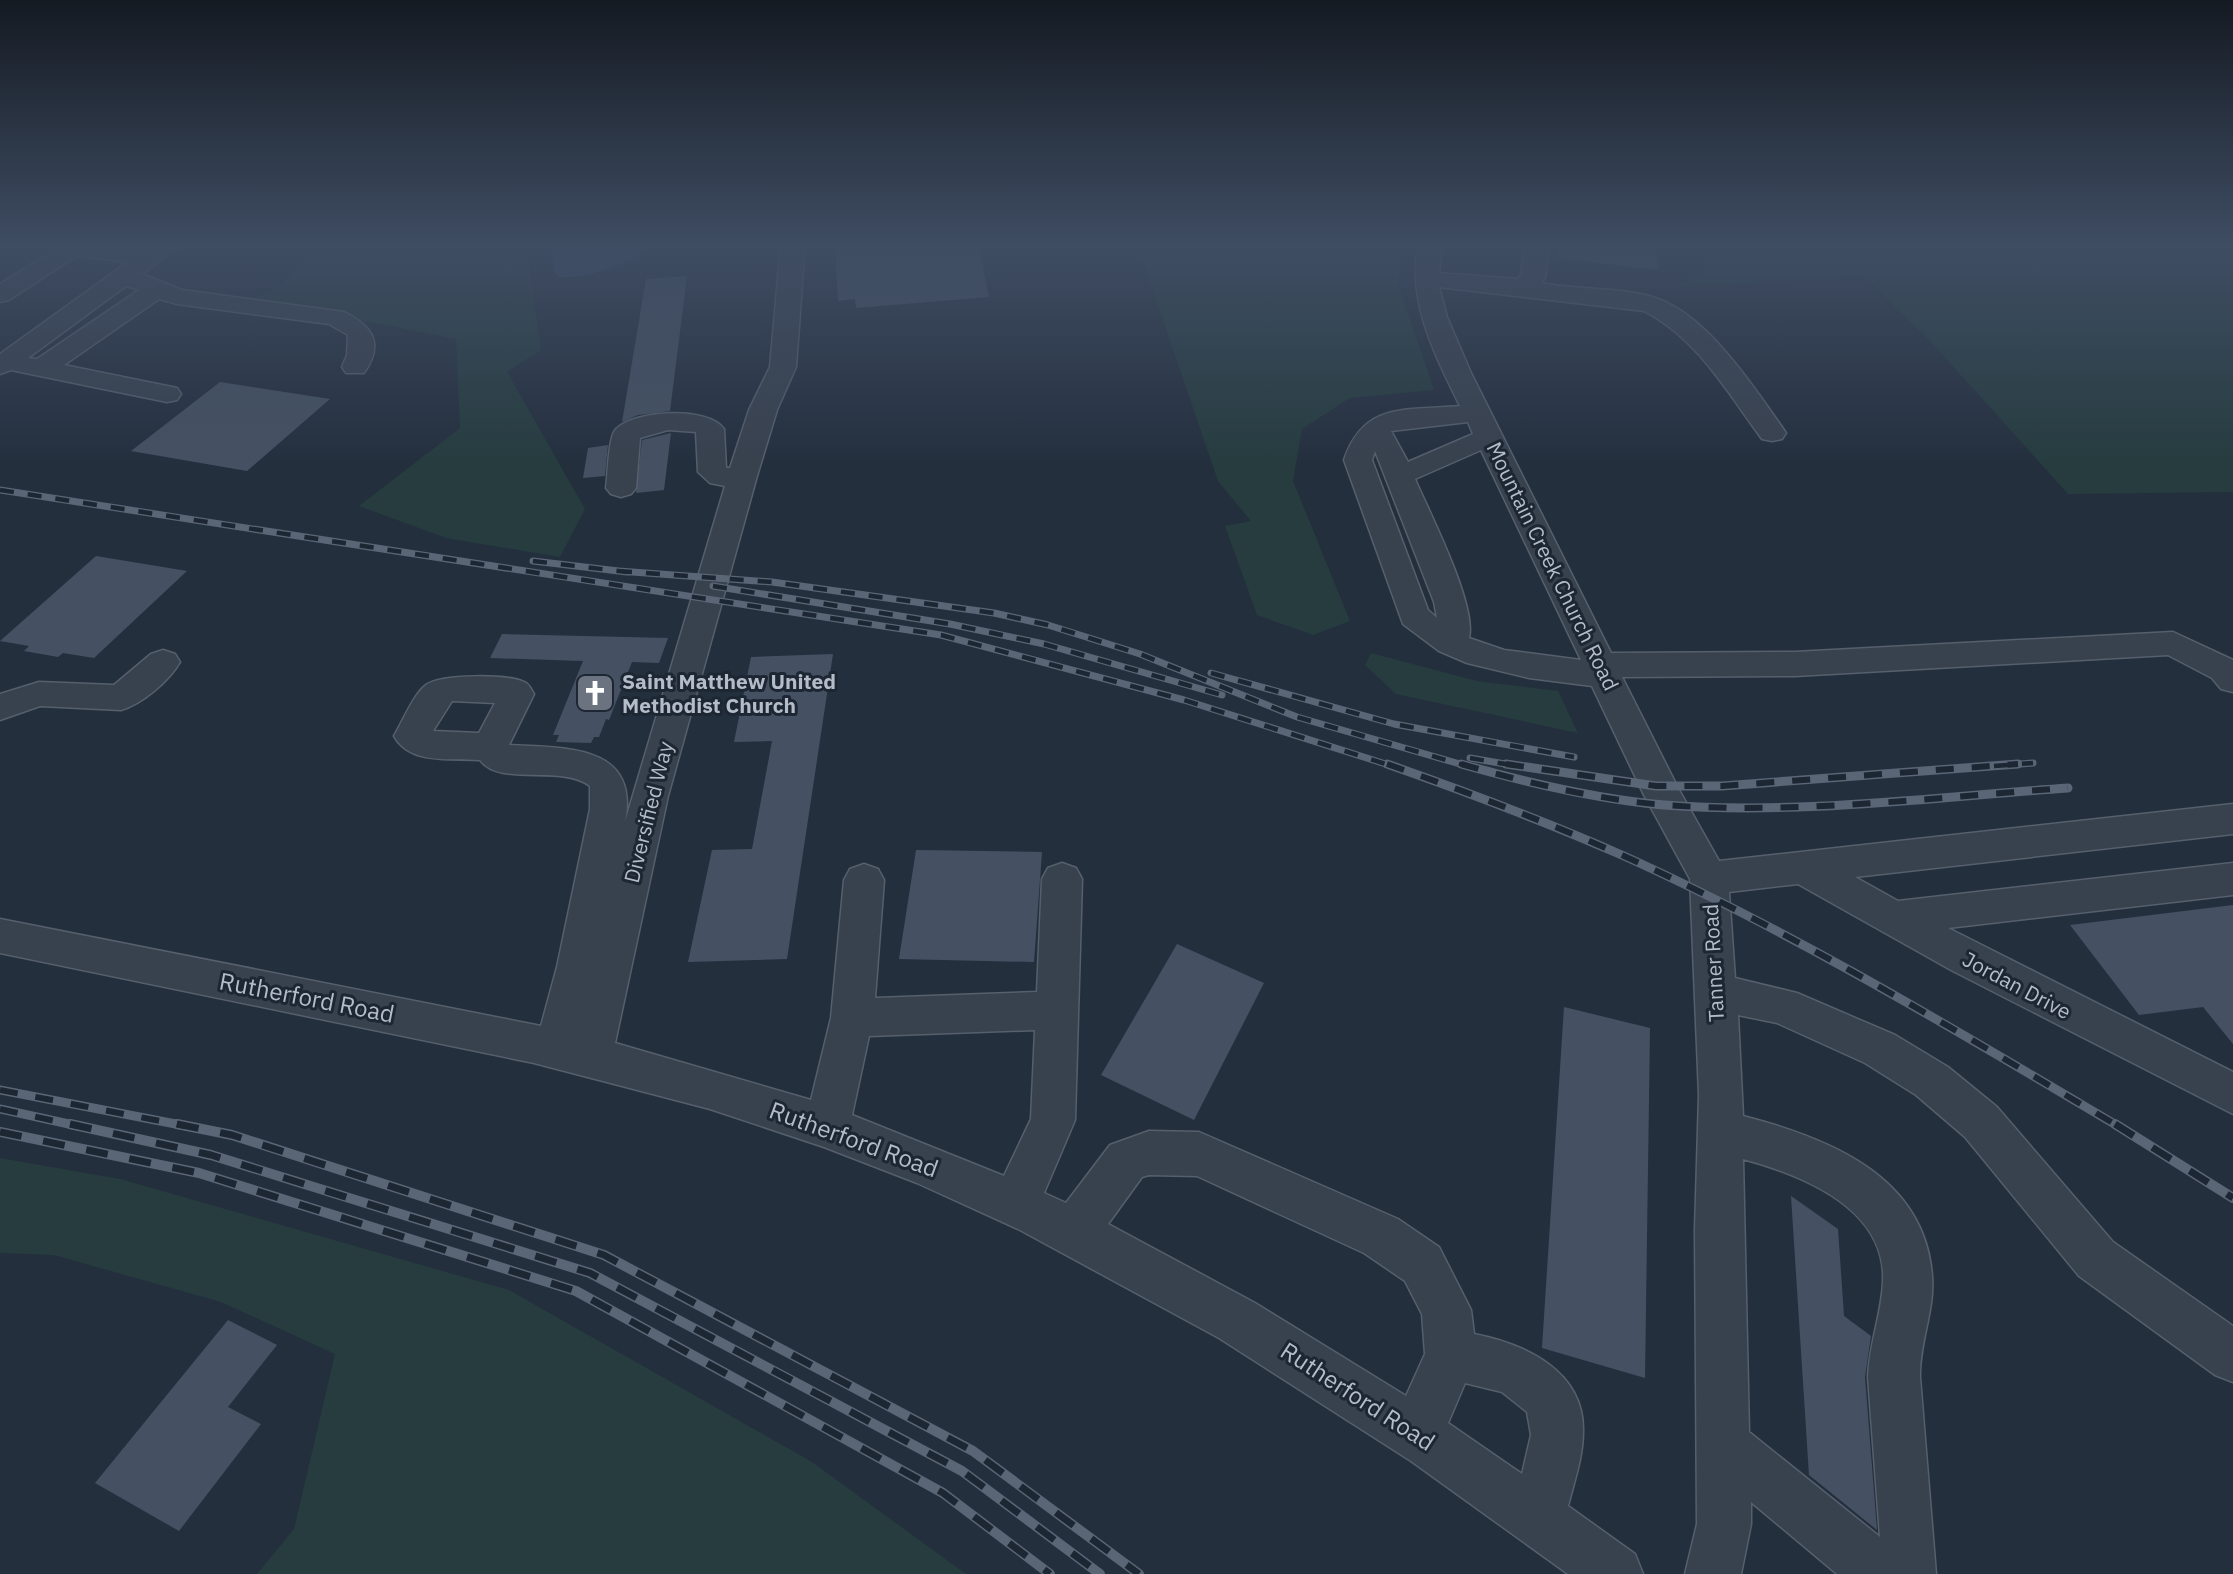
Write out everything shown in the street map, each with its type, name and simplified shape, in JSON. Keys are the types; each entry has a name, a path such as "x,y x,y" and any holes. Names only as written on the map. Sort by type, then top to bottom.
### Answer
{"street":[{"path":"3,364 66,317"},
{"path":"42,368 116,317"},
{"path":"336,317 348,322 361,335 360,355 355,367"},
{"name":"Diversified Way","path":"574,1051 763,410 783,367 787,317"},
{"name":"Mountain Creek Church Road","path":"1434,317 1665,805 1709,878"},
{"path":"1675,317 1687,327 1772,433"},
{"path":"3,364 42,368 167,394"},
{"path":"1485,425 1401,417 1386,421 1375,429 1361,449 1358,460 1414,616 1429,631 1484,659 1603,670 1795,664 2173,643 2224,670 2233,680"},
{"path":"621,488 626,435 645,425 691,421 707,425 710,429 712,472 720,477 743,476"},
{"path":"1399,474 1421,471 1461,446 1485,425"},
{"path":"1375,429 1388,447 1450,602 1455,627 1451,643"},
{"path":"0,707 39,694 121,698 163,662"},
{"path":"490,747 498,758 590,767 604,776 610,789 609,808 578,967 574,1051"},
{"name":"Tanner Road","path":"1713,1574 1724,1524 1720,1131 1709,878 2233,819"},
{"name":"Jordan Drive","path":"1804,868 2133,1045 2233,1094"},
{"path":"1893,918 2233,878"},
{"path":"1015,1204 1053,1120 1062,879"},
{"path":"827,1126 852,1018 864,880"},
{"name":"Rutherford Road","path":"0,936 574,1051 678,1078 827,1126 958,1178 1074,1231 1224,1311 1417,1433 1615,1574"},
{"path":"1715,992 1782,1006 1880,1049 1932,1081 1981,1122 2066,1227 2096,1259 2233,1357"},
{"path":"852,1018 1058,1010"},
{"path":"1720,1131 1831,1168 1858,1186 1892,1222 1904,1252 1908,1278 1895,1347 1894,1375 1909,1523 1908,1574"},
{"path":"1074,1231 1126,1161 1149,1153 1199,1154 1381,1236 1422,1264 1446,1310 1451,1355 1417,1433"},
{"path":"1451,1355 1488,1360 1516,1370 1536,1384 1552,1406 1558,1429 1538,1517"},
{"path":"1723,1444 1881,1574"}],"green space":[{"path":"346,317 536,317 541,350 507,372 585,509 560,557 446,538 359,506 460,428 456,339"},
{"path":"1162,317 1409,317 1434,390 1350,398 1302,429 1293,481 1350,621 1313,635 1257,615 1225,526 1251,521 1218,481"},
{"path":"1906,317 2233,317 2233,492 2068,494"},
{"path":"1371,653 1477,681 1558,691 1578,733 1396,694 1365,665"},
{"path":"0,1158 120,1179 509,1290 812,1462 966,1574 257,1574 294,1529 335,1354 221,1302 54,1255 0,1253"}],"building":[{"path":"640,317 682,317 670,411 638,415 622,422"},
{"path":"220,382 330,399 247,471 131,451"},
{"path":"671,433 664,490 636,493 642,440"},
{"path":"608,445 605,476 583,478 588,448"},
{"path":"96,556 187,571 94,658 63,653 58,657 24,651 29,646 0,641"},
{"name":"Saint Matthew United Methodist Church","path":"502,634 668,638 659,663 632,662 609,720 606,719 599,737 594,737 591,743 556,742 559,735 553,735 583,661 490,658"},
{"path":"833,654 787,959 688,962 712,850 752,849 772,741 734,742 751,657"},
{"path":"916,850 1042,852 1034,962 899,959"},
{"path":"2233,905 2233,1044 2203,1007 2139,1015 2070,925"},
{"path":"1177,944 1264,983 1194,1120 1101,1075"},
{"path":"1564,1007 1650,1028 1645,1378 1542,1348"},
{"path":"1791,1196 1838,1229 1844,1316 1871,1336 1865,1377 1877,1530 1809,1475"},
{"path":"228,1320 277,1345 228,1407 261,1424 179,1531 95,1483"}],"railway":[{"path":"0,490 941,635 1184,700 1392,766"},
{"path":"533,561 619,571"},
{"path":"619,571 772,582 994,613 1048,625 1140,654 1297,717 1467,766"},
{"path":"619,571 627,572"},
{"path":"713,586 950,624 1044,644 1222,695"},
{"path":"1211,673 1394,724 1574,757"},
{"path":"1470,758 1517,766"},
{"path":"1994,766 2033,763"},
{"path":"1387,764 1566,831 1751,917 1875,984 2118,1126"},
{"path":"1461,764 1587,794 1664,805 1714,808 1866,804 2068,788"},
{"path":"1506,764 1656,786 1722,786 2018,764"},
{"path":"0,1090 186,1126"},
{"path":"0,1109 78,1126"},
{"path":"70,1124 211,1155 590,1273 962,1471 1100,1574"},
{"path":"177,1124 232,1135 604,1255 973,1451 1139,1574"},
{"path":"2115,1124 2233,1198"},
{"path":"0,1132 199,1173 576,1291 943,1493 1050,1574"}],"place":[{"name":"Saint Matthew United Methodist Church","path":"595,693"}]}
